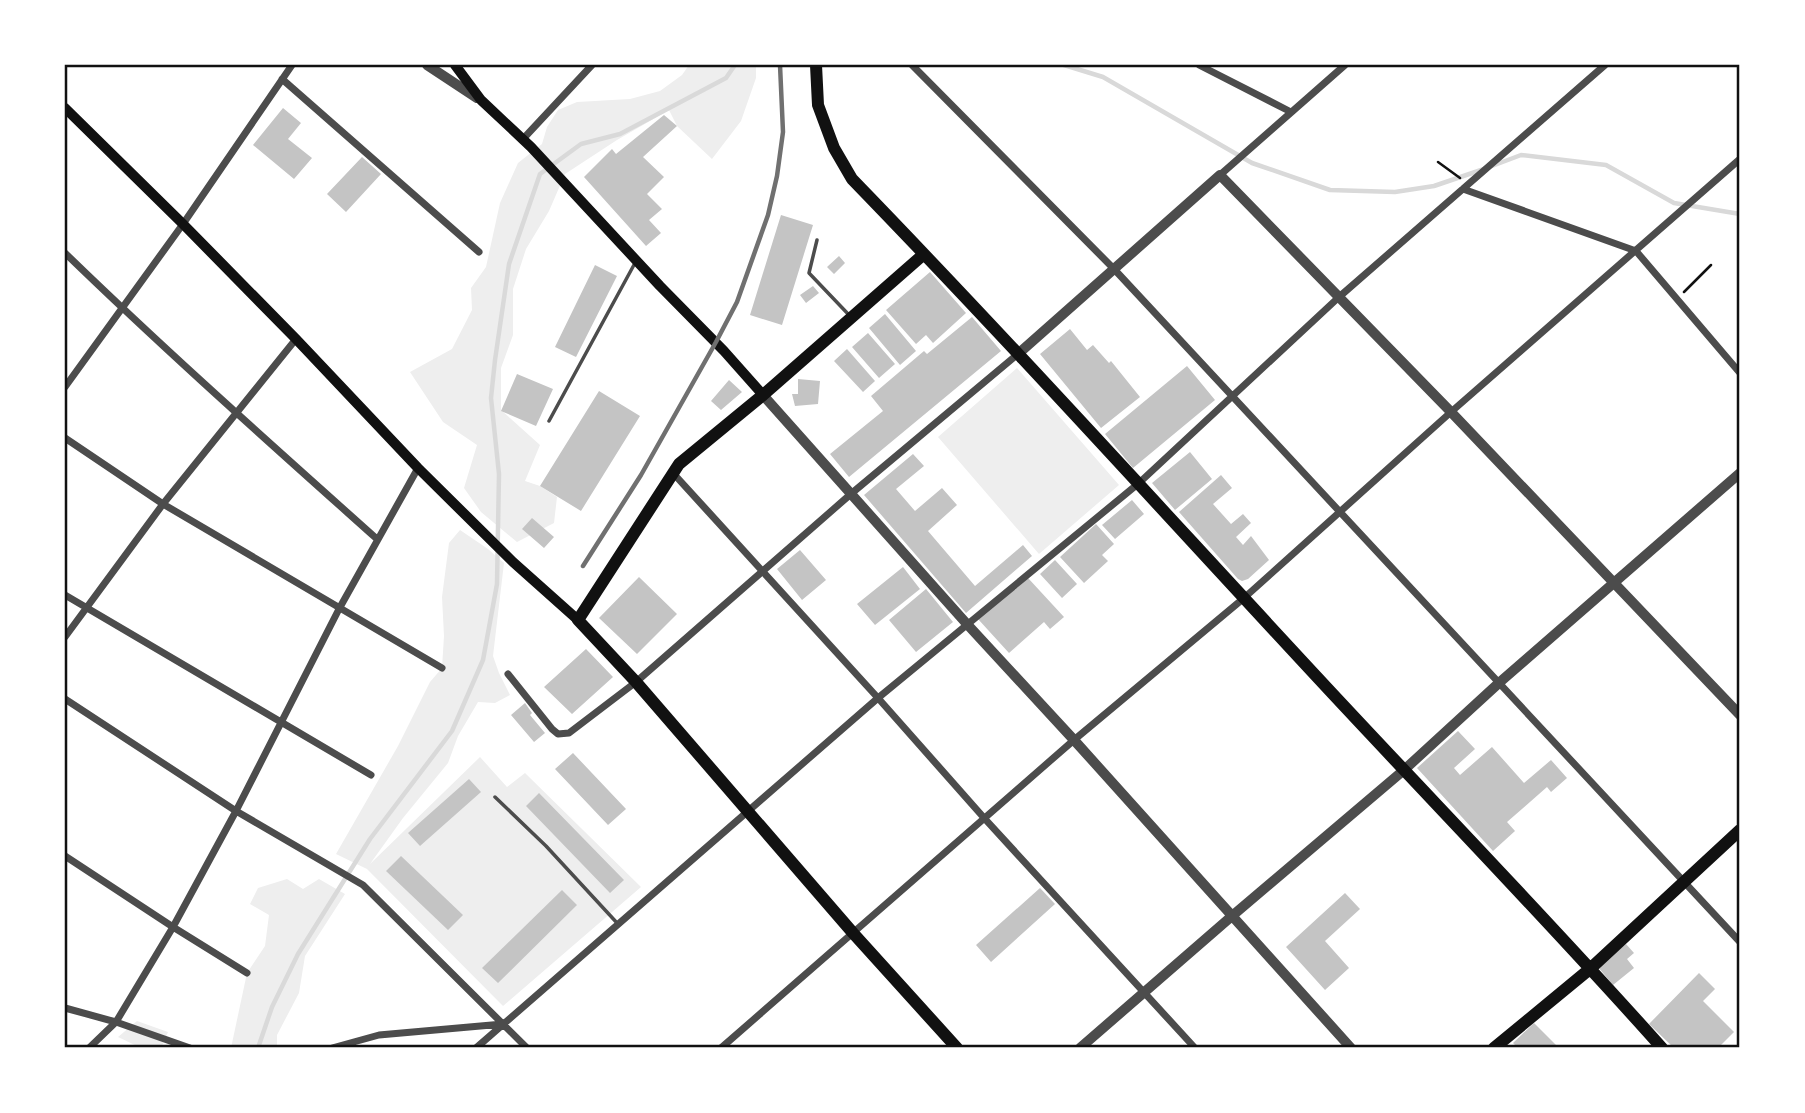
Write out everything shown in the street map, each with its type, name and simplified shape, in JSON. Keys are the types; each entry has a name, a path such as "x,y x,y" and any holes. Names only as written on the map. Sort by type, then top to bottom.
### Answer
{"main road":[{"path":"455,65 481,100 527,143 763,395"},
{"path":"816,65 818,105 834,148 852,179 1139,483 1591,968 1662,1048"},
{"path":"65,108 296,339 418,468 513,562 578,620 636,682 853,933 957,1048"},
{"path":"578,620 679,464 763,395 924,254"},
{"path":"1494,1048 1591,968 1740,830"}],"street":[{"path":"65,387 183,224 292,65"},
{"path":"426,65 481,100"},
{"path":"527,143 592,65"},
{"path":"912,65 1114,269 1740,942"},
{"path":"1199,65 1291,112"},
{"path":"1215,73 1219,65"},
{"path":"508,674 552,730 558,734 569,733 636,682 852,493 1018,354 1345,65"},
{"path":"476,1048 878,698 1139,483 1339,297 1605,65"},
{"path":"282,79 479,252"},
{"path":"721,1048 1074,740 1244,598 1740,159"},
{"path":"1220,175 1740,715"},
{"path":"1466,187 1636,251 1740,373"},
{"path":"65,253 121,308 377,539"},
{"path":"65,637 163,504 296,339"},
{"path":"763,395 966,624 1351,1048"},
{"path":"65,438 163,504 442,668"},
{"path":"89,1048 116,1022 173,927 236,811 339,609 418,468"},
{"path":"673,473 1195,1048"},
{"path":"1080,1048 1404,770 1500,682 1740,473"},
{"path":"65,595 371,775"},
{"path":"65,699 236,811 363,885 527,1048"},
{"path":"65,856 247,973"},
{"path":"65,1008 116,1022 190,1048"},
{"path":"332,1048 379,1035 503,1024"}],"lane":[{"path":"817,240 809,273 851,318"},
{"path":"550,421 636,260"},
{"path":"495,797 546,846 618,924"}],"path":[{"path":"1438,162 1466,187"},
{"path":"1677,299 1710,265"}],"shaded area":[{"path":"689,65 756,65 756,78 741,121 712,159 677,126 669,110 565,174 549,211 526,249 513,289 513,335 501,368 501,410 540,445 525,481 540,486 557,497 554,523 517,542 481,512 464,488 477,445 443,422 410,372 452,349 472,310 471,288 486,267 500,203 518,163 542,144 547,127 558,110 577,102 630,99 660,91 682,75"},
{"path":"1017,368 1119,485 1039,554 938,437"},
{"path":"460,530 504,563 493,656 510,695 495,703 478,702 458,736 448,763 370,864 480,757 507,787 525,773 641,887 503,1006 367,869 336,854 398,746 430,682 442,668 442,597 449,543"},
{"path":"287,879 303,889 319,879 345,894 305,956 299,993 277,1035 277,1048 231,1048 247,973 265,946 269,915 250,904 258,888"},
{"path":"137,1021 168,1032 161,1048 136,1048 137,1046 118,1037"}],"building":[{"path":"283,108 301,123 288,139 312,158 294,179 253,145"},
{"path":"664,115 677,126 643,157 664,177 647,194 662,209 649,220 661,233 646,246 584,177 612,149 616,154"},
{"path":"362,157 381,174 346,212 327,194"},
{"path":"781,215 813,225 782,325 750,315"},
{"path":"839,256 845,263 834,274 827,267"},
{"path":"595,265 617,276 576,357 555,347"},
{"path":"930,272 966,313 933,343 926,335 916,344 886,310"},
{"path":"813,286 819,293 806,303 800,295"},
{"path":"885,314 916,351 900,365 869,328"},
{"path":"972,317 1001,351 849,477 830,454 883,411 871,396 924,351 927,354"},
{"path":"1070,329 1087,350 1093,345 1109,363 1111,361 1140,397 1101,428 1040,354"},
{"path":"868,333 895,364 879,378 852,347"},
{"path":"847,349 875,381 863,392 834,361"},
{"path":"1187,366 1215,400 1133,468 1105,434"},
{"path":"517,374 553,389 536,426 501,411"},
{"path":"798,379 820,381 818,404 795,406 792,394 798,394"},
{"path":"729,380 742,392 721,410 711,401"},
{"path":"599,391 640,416 581,511 540,486"},
{"path":"1190,452 1212,479 1175,510 1152,483"},
{"path":"913,454 924,466 896,489 915,511 942,488 957,505 928,531 975,586 1023,545 1032,556 966,613 864,495"},
{"path":"1221,475 1232,488 1213,504 1231,524 1243,514 1251,523 1236,537 1243,545 1251,536 1269,560 1248,579 1242,581 1179,512"},
{"path":"1132,500 1144,514 1115,539 1102,525"},
{"path":"532,518 554,537 544,548 522,529"},
{"path":"1096,524 1114,544 1102,555 1108,561 1084,583 1060,557"},
{"path":"800,550 826,580 802,600 777,569"},
{"path":"1055,560 1077,584 1062,598 1040,574"},
{"path":"903,567 920,589 875,625 857,604"},
{"path":"639,577 677,614 637,654 599,618"},
{"path":"1028,578 1064,617 1050,629 1044,622 1009,653 978,619"},
{"path":"926,589 953,622 916,652 889,620"},
{"path":"586,649 613,677 572,714 544,687"},
{"path":"525,703 532,713 530,715 545,733 534,742 511,715"},
{"path":"1458,731 1475,749 1454,768 1460,775 1492,747 1524,783 1551,760 1567,778 1551,792 1547,787 1507,822 1515,831 1493,851 1417,768"},
{"path":"573,753 626,809 608,825 555,769"},
{"path":"469,779 481,792 420,846 408,833"},
{"path":"539,793 624,880 610,893 526,806"},
{"path":"401,856 463,915 448,930 386,871"},
{"path":"1040,888 1055,904 991,962 976,945"},
{"path":"562,890 577,905 498,983 482,968"},
{"path":"1345,893 1360,909 1325,941 1349,968 1325,990 1286,947"},
{"path":"1626,944 1634,953 1627,959 1634,968 1613,985 1598,967"},
{"path":"1699,973 1715,989 1703,1001 1734,1032 1718,1048 1674,1048 1649,1024"},
{"path":"1534,1023 1559,1048 1518,1048 1513,1043"}],"waterway":[{"path":"258,1048 272,1007 298,954 370,839 452,731 483,660 497,584 499,474 491,398 495,360 509,264 540,174 581,144 620,134 726,78 735,65"},
{"path":"1064,65 1103,77 1252,163 1330,190 1395,192 1434,186 1484,169"},
{"path":"1492,166 1521,155 1606,165 1674,203 1740,214"}],"railway":[{"path":"583,566 641,475 737,302 768,215 777,176 783,132 780,65"}]}
